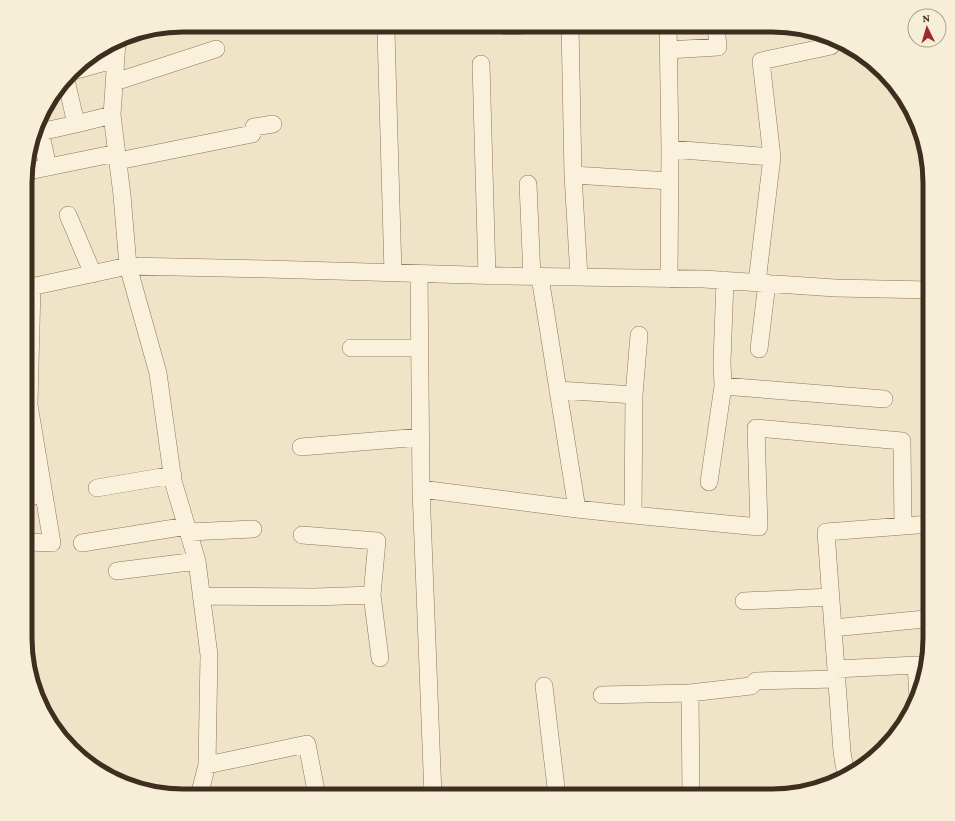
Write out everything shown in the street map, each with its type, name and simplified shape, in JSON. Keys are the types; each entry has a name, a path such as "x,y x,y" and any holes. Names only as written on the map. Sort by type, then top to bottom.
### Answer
{"street":[{"path":"386,32 393,273"},
{"path":"570,32 573,175 579,277"},
{"path":"668,32 670,149 669,279"},
{"path":"668,50 718,47 717,32"},
{"path":"759,348 762,283 772,157 761,61 831,46"},
{"path":"117,48 112,115 118,157 128,266 158,373 173,475 197,561 209,654 206,764 201,789"},
{"path":"114,82 216,49"},
{"path":"87,67 116,59"},
{"path":"481,64 487,276"},
{"path":"67,87 76,124"},
{"path":"43,129 76,124 112,115"},
{"path":"32,170 252,134 254,127 273,124"},
{"path":"41,133 48,167"},
{"path":"670,149 772,157"},
{"path":"573,175 670,181"},
{"path":"528,184 536,277 558,390 577,509"},
{"path":"68,215 93,274"},
{"path":"32,287 128,266 260,268 487,276 725,280 835,288 923,290"},
{"path":"418,274 421,489 433,789"},
{"path":"709,482 723,386 722,362 725,280"},
{"path":"633,515 634,395 639,335"},
{"path":"351,348 419,348"},
{"path":"723,386 884,399"},
{"path":"558,390 634,395"},
{"path":"32,418 52,543 32,542"},
{"path":"421,489 577,509 759,527 756,428 902,441 903,526"},
{"path":"301,447 421,437"},
{"path":"97,488 173,475"},
{"path":"32,496 44,495"},
{"path":"845,770 842,752 826,532 923,525"},
{"path":"82,543 188,529 253,529"},
{"path":"302,535 377,541 372,595 380,658"},
{"path":"117,571 197,561"},
{"path":"202,596 315,597 372,595"},
{"path":"744,602 831,597"},
{"path":"833,628 923,619"},
{"path":"602,695 690,693 751,686 756,681 916,665 917,680"},
{"path":"544,686 557,789"},
{"path":"690,693 691,789"},
{"path":"206,764 307,744 316,789"}]}
